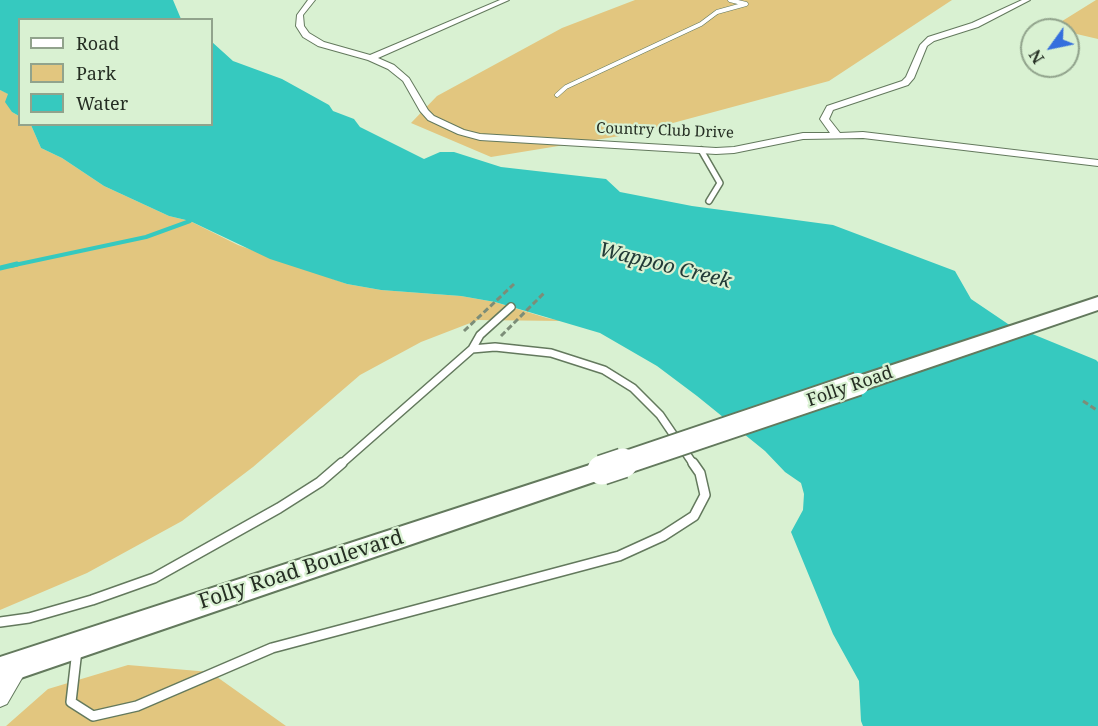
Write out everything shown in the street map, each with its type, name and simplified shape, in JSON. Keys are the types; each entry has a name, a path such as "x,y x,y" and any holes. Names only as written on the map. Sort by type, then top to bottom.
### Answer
{"main road":[{"name":"Folly Road","path":"602,470 1098,303"},
{"name":"Folly Road Boulevard","path":"10,668 602,470"}],"street":[{"name":"Country Club Drive","path":"312,0 300,15 300,26 306,35 321,44 371,58 392,67 406,80 424,111 431,118 461,132 504,139 701,150 734,150 803,136 880,136 1098,163"},
{"path":"371,58 506,0"},
{"path":"837,135 824,119 830,108 905,83 910,78 924,45 931,39 975,25 1027,0"},
{"path":"0,698 10,668"}],"lane":[{"path":"557,95 566,87 599,70 701,24 717,12 746,4 730,0"},
{"path":"701,150 720,183 709,201"},
{"path":"0,622 29,618 144,582 320,482 472,349 480,334 511,307"},
{"path":"78,644 71,702 93,716 137,706 272,648 619,556 663,536 694,516 705,495 700,473 660,415 633,388 604,370 551,353 495,347 472,349"}],"path":[{"path":"464,331 514,284"},
{"path":"496,342 544,293"},
{"path":"1083,401 1098,411"}],"green space":[{"path":"635,0 952,0 829,81 632,134 491,157 411,123 437,96 562,28"},
{"path":"1098,0 1098,39 1080,35 1080,18 1067,18"},
{"path":"0,90 9,94 12,112 18,115 18,126 31,126 41,148 62,158 104,186 169,216 190,221 238,245 347,284 381,290 461,296 495,302 563,321 478,320 421,342 360,375 253,467 182,521 87,573 0,610"},
{"path":"128,665 210,672 286,726 6,726 48,689"}],"water":[{"path":"0,0 173,0 181,18 18,18 18,115 12,112 5,102 8,94 0,90"},
{"name":"Wappoo Creek","path":"213,43 233,61 282,79 329,105 333,111 354,119 360,127 424,159 440,152 454,152 501,167 606,179 620,192 692,206 833,225 955,271 971,299 1008,324 1098,362 1098,726 863,726 859,681 833,634 791,532 803,510 804,494 801,483 785,472 765,451 657,366 600,333 495,302 461,296 381,290 347,284 270,259 190,221 169,216 104,186 62,158 41,148 31,126 213,126"}],"waterway":[{"path":"10,266 146,237 190,221"},
{"path":"0,268 17,264"}]}
